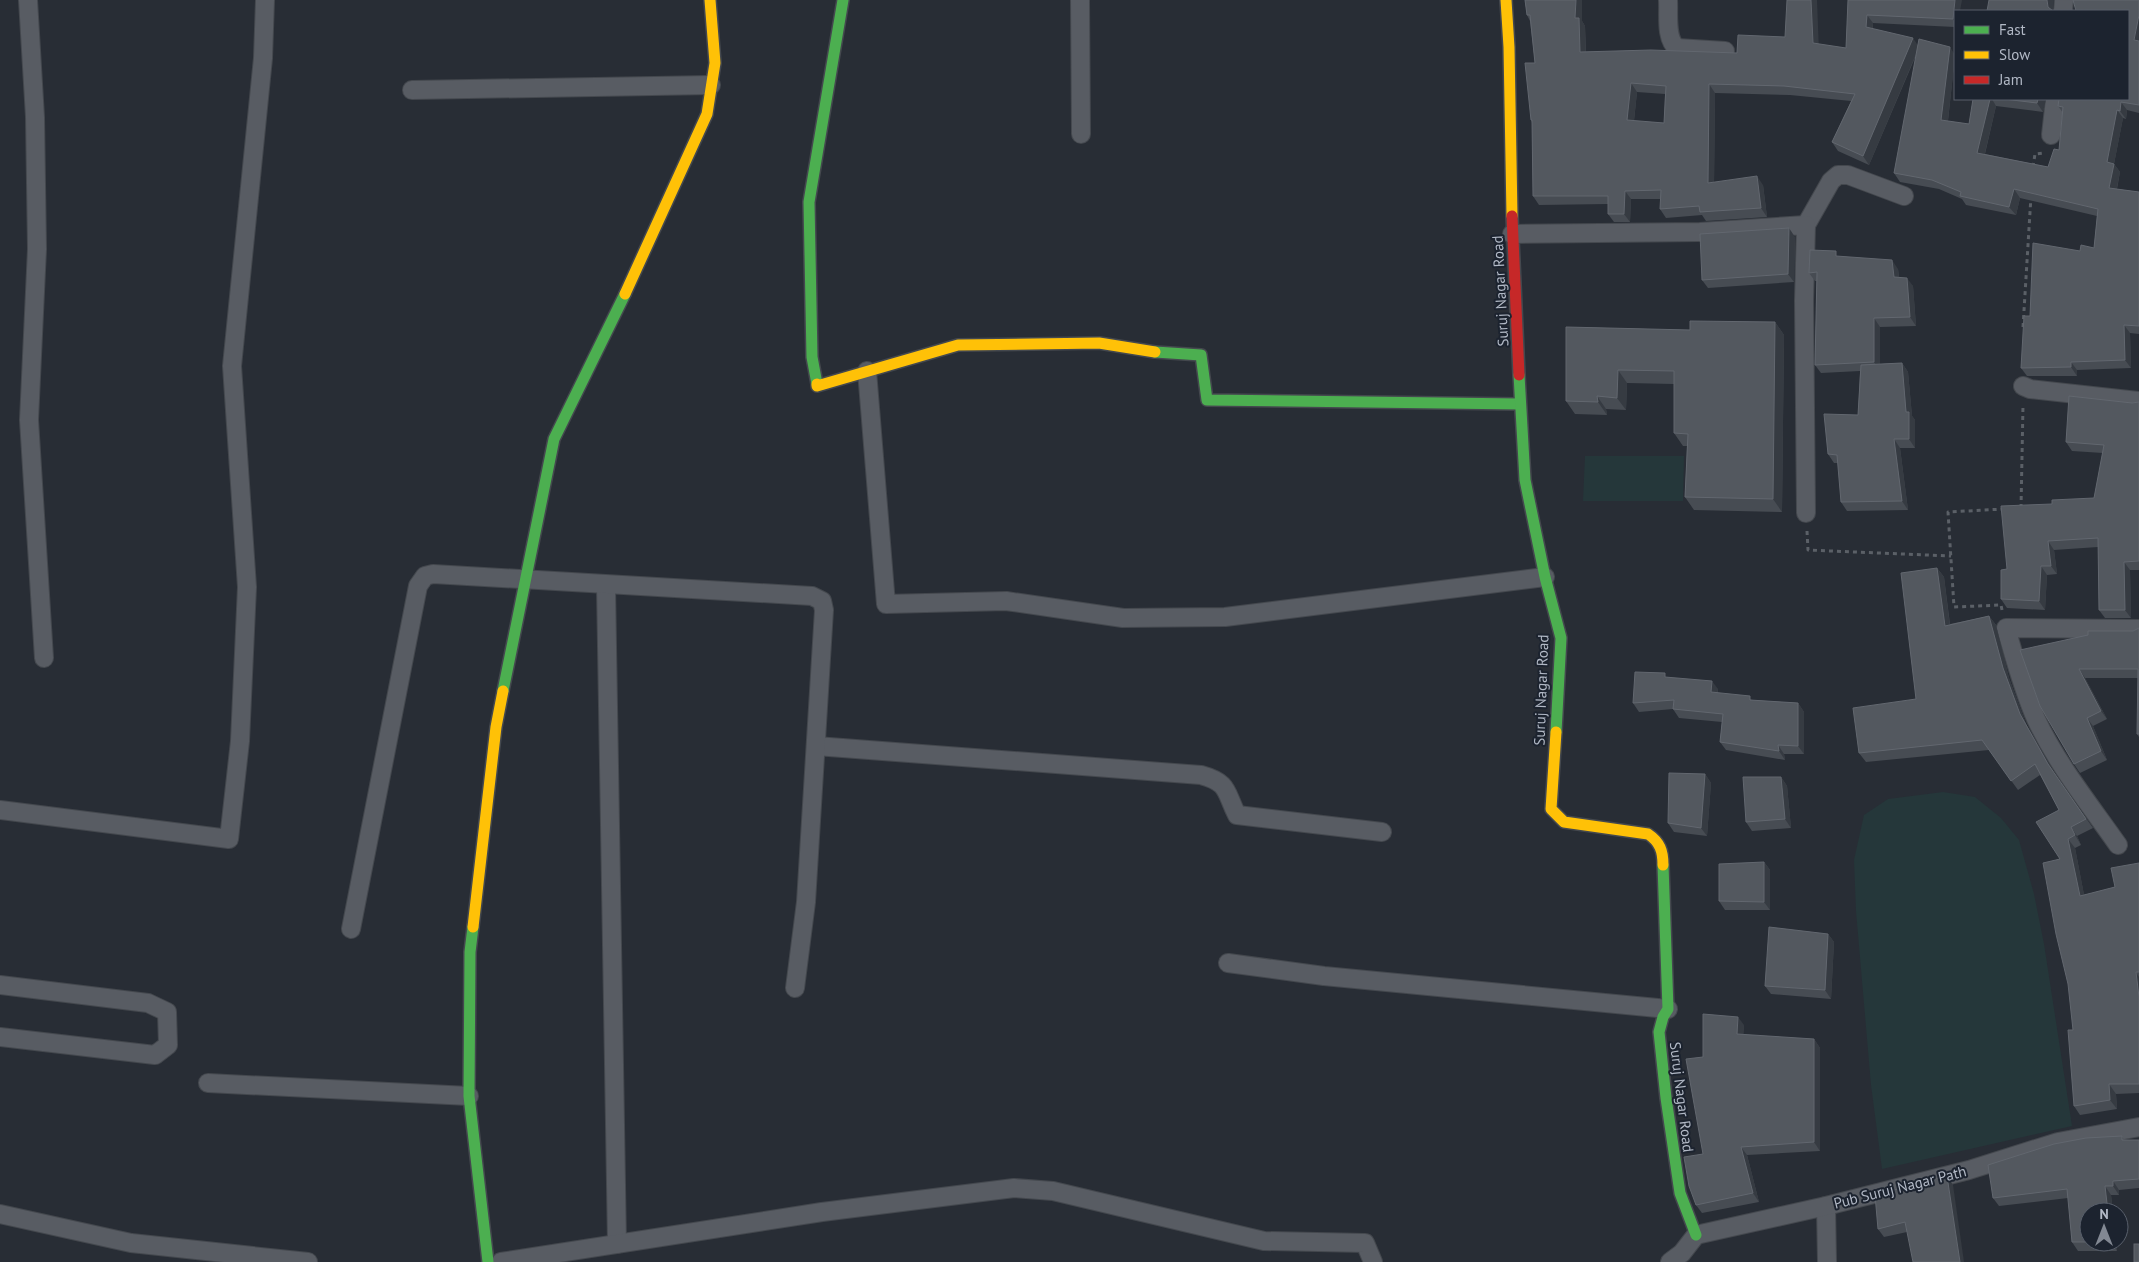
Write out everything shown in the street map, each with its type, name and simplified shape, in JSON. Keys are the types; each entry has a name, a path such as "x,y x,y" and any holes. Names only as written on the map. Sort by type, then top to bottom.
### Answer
{"street":[{"path":"28,0 35,117 37,249 29,420 44,658"},
{"path":"0,810 229,839 240,741 247,587 232,366 263,58 265,0"},
{"path":"488,1262 469,1096 470,952 496,728 554,439 619,306 707,114 715,63 710,0"},
{"path":"843,0 810,202 812,357 817,386 958,345 1099,343 1171,354 1201,355 1207,400 1520,404"},
{"path":"1080,0 1081,134"},
{"name":"Suruj Nagar Road","path":"1506,0 1509,47 1512,234 1525,480 1545,577 1561,638 1551,810 1564,822 1648,834 1657,840 1663,854 1668,1009 1663,1017 1659,1032 1666,1098 1680,1193 1696,1235"},
{"path":"1668,0 1670,38 1677,48 1725,51"},
{"path":"412,90 711,85"},
{"path":"2051,135 2054,100"},
{"path":"1806,513 1804,301 1806,224 1831,181 1838,175 1848,175 1904,196"},
{"path":"1512,234 1700,232 1806,224"},
{"path":"867,371 886,604 1006,601 1123,618 1225,617 1545,577"},
{"path":"2023,386 2030,389 2139,400"},
{"path":"351,929 418,586 425,576 433,574 525,578 606,586 812,596 822,601 824,610 806,902 795,988"},
{"path":"606,586 617,1244"},
{"path":"2118,845 2063,766 2036,720 2020,676 2006,628 2139,629"},
{"path":"816,746 1201,776 1215,779 1226,787 1237,815 1382,832"},
{"path":"1228,963 1324,976 1668,1009"},
{"path":"0,986 148,1003 167,1012 168,1045 155,1055 0,1037"},
{"path":"208,1083 469,1096"},
{"name":"Pub Suruj Nagar Path","path":"1696,1235 1826,1206 1969,1170 2058,1142 2139,1127"},
{"path":"502,1262 822,1212 1014,1188 1053,1191 1264,1241 1365,1243 1373,1262"},
{"path":"1826,1206 1827,1262"},
{"path":"0,1214 131,1243 308,1262"},
{"path":"1670,1262 1682,1253 1696,1235"}],"path":[{"path":"2033,173 2034,154 2045,153 2049,148 2051,135"},
{"path":"2023,329 2032,192"},
{"path":"2006,628 2001,605 1954,607 1948,512 2022,508 2023,386"},
{"path":"1806,513 1808,550 1951,556"}],"shaded area":[{"path":"1585,456 1684,456 1683,501 1583,501"},
{"path":"1943,792 1975,797 2001,818 2019,840 2034,894 2044,944 2072,1126 1882,1169 1871,1085 1856,911 1854,860 1864,815 1888,799"}],"building":[{"path":"1525,0 1576,0 1575,18 1579,18 1580,52 1651,50 1737,53 1738,35 1785,37 1787,0 1811,0 1813,43 1846,48 1848,0 1955,0 1953,19 1867,15 1866,27 1913,38 1863,156 1832,142 1855,94 1784,86 1709,84 1708,183 1757,176 1761,208 1700,212 1699,206 1660,209 1661,190 1625,191 1624,214 1608,214 1608,196 1533,196 1532,120 1525,63 1535,63 1530,15 1527,15","holes":["1631,83 1666,86 1664,123 1627,120"]},
{"path":"1989,0 2047,0 2048,7 2052,10 1987,10"},
{"path":"2073,0 2139,0 2139,15 2134,40 2139,41 2139,105 2121,102 2120,111 2117,110 2107,162 2114,164 2109,188 2139,192 2139,326 2124,325 2125,360 2071,362 2071,367 2021,368 2024,316 2030,316 2033,243 2080,251 2081,245 2094,248 2098,209 2014,189 2009,207 1960,196 1961,192 1932,180 1894,173 1919,39 1950,47 1941,120 1969,124 1973,100 1990,100 1977,153 2048,167 2054,149 2059,150 2063,107 2058,106 2059,100 2129,100 2129,10 2076,10"},
{"path":"2012,100 2038,100 2037,103"},
{"path":"1789,228 1788,274 1702,280 1700,234"},
{"path":"1810,250 1836,251 1836,256 1892,260 1894,277 1907,278 1910,317 1874,318 1874,362 1815,365 1817,272 1809,273"},
{"path":"1690,321 1775,322 1773,499 1685,497 1688,434 1674,433 1674,371 1618,370 1617,398 1597,396 1598,402 1566,401 1566,327 1690,330"},
{"path":"1902,363 1906,412 1909,412 1909,439 1894,439 1902,501 1841,502 1837,455 1828,454 1824,414 1858,415 1861,365"},
{"path":"2069,396 2132,403 2139,402 2139,561 2124,562 2125,610 2099,610 2098,538 2048,541 2051,566 2041,566 2039,601 2001,599 2001,570 2007,569 2001,506 2052,504 2052,500 2094,498 2104,445 2066,442"},
{"path":"1937,568 1945,626 1989,616 2003,668 2020,714 2048,764 2086,819 2071,827 2075,835 2068,839 2080,896 2115,887 2111,868 2139,863 2139,972 2136,972 2139,997 2139,1084 2109,1084 2110,1100 2074,1106 2068,1030 2073,1030 2068,984 2056,934 2043,863 2060,859 2036,822 2059,810 2035,764 2011,781 1982,740 1859,753 1853,708 1916,699 1901,573"},
{"path":"2139,628 2139,734 2137,734 2138,669 2079,669 2101,711 2087,718 2101,751 2074,764 2040,706 2020,650 2088,635 2088,631 2133,631"},
{"path":"1635,672 1665,673 1665,677 1712,681 1711,692 1750,696 1750,700 1798,703 1798,746 1778,745 1779,751 1720,742 1723,714 1673,709 1674,700 1633,703"},
{"path":"1669,773 1705,774 1701,828 1668,823"},
{"path":"1743,777 1781,777 1785,819 1746,822"},
{"path":"1764,862 1764,902 1719,901 1719,864"},
{"path":"1769,927 1828,934 1825,990 1765,986"},
{"path":"1703,1014 1738,1017 1737,1034 1814,1039 1814,1142 1741,1147 1753,1193 1696,1205 1689,1186 1684,1157 1703,1154 1686,1059 1703,1057"},
{"path":"2122,1136 2122,1140 2139,1140 2139,1179 2113,1181 2113,1186 2105,1186 2107,1202 2079,1202 2079,1242 2072,1242 2067,1189 1993,1198 1988,1165 2054,1144 2086,1138"},
{"path":"1947,1176 1960,1262 1913,1262 1905,1222 1878,1229 1875,1195"},
{"path":"2134,1244 2139,1244 2139,1262 2134,1262"}],"traffic: fast":[{"path":"817,384 812,357 809,202 843,0"},
{"path":"503,691 554,439 625,294"},
{"path":"1155,352 1201,355 1207,400 1520,404"},
{"path":"1519,375 1525,480 1545,577 1561,638 1556,732"},
{"path":"1663,865 1668,1009 1663,1017 1659,1032 1666,1098 1680,1193 1696,1235"},
{"path":"473,927 470,952 469,1096 488,1262"}],"traffic: slow":[{"path":"625,294 707,114 715,63 710,0"},
{"path":"1506,0 1509,47 1512,216"},
{"path":"817,384 817,386 958,345 1099,343 1155,352"},
{"path":"473,927 496,727 503,691"},
{"path":"1556,732 1551,809 1564,822 1648,834 1660,847 1663,865"}],"traffic: jam":[{"path":"1512,216 1519,375"}]}
